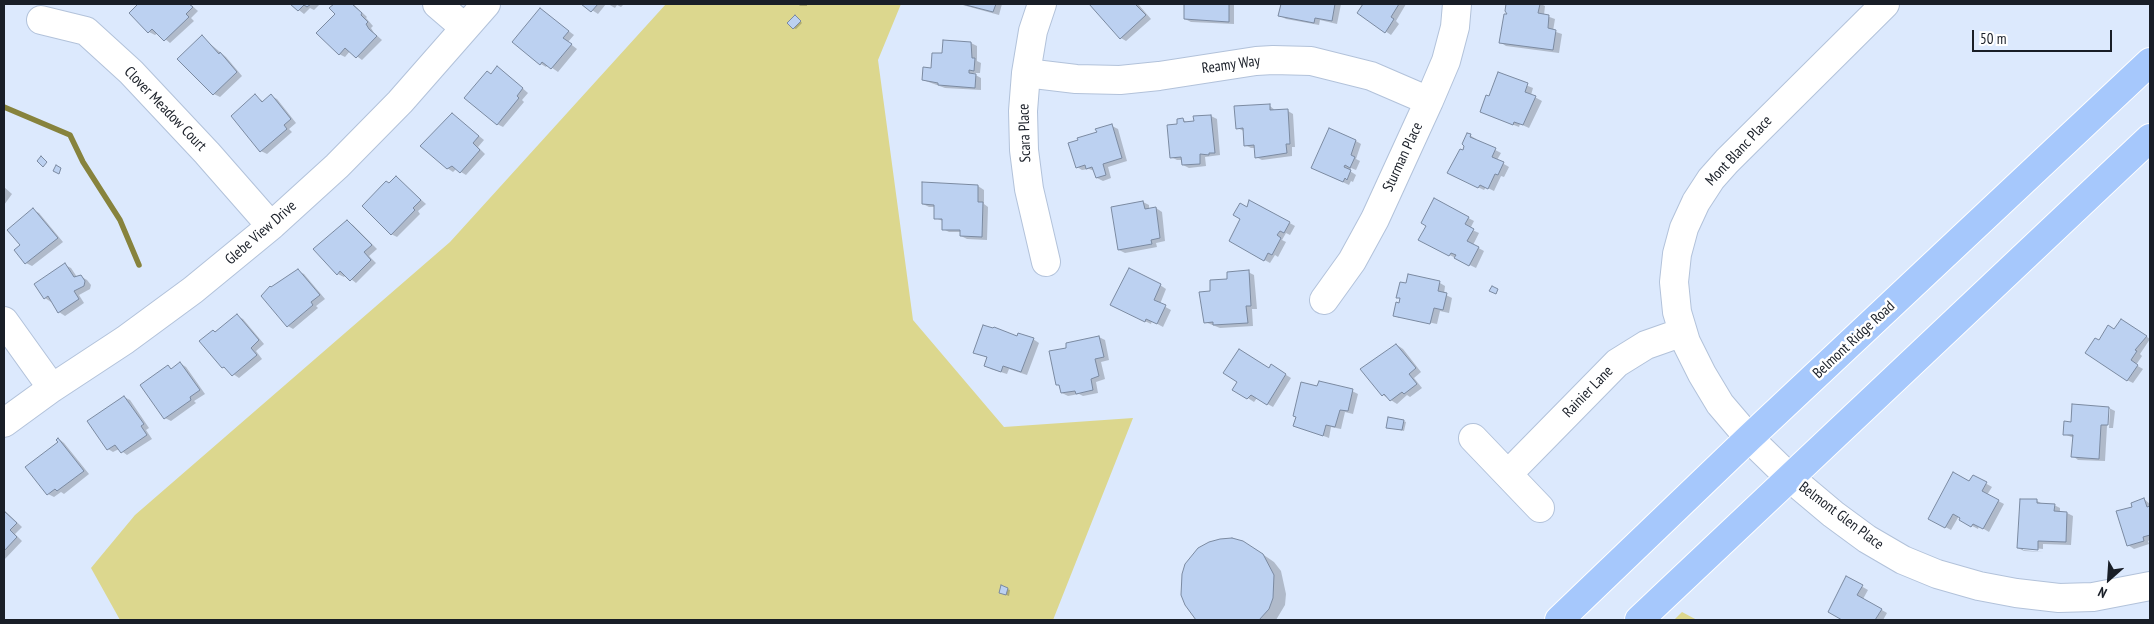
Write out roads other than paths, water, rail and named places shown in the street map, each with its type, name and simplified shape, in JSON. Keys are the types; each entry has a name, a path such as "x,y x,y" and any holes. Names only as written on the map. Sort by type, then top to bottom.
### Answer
{"main road":[{"name":"Belmont Ridge Road","path":"1559,620 1749,438 2150,62"},
{"path":"1639,620 2150,138"}],"street":[{"path":"437,4 465,28"},
{"name":"Glebe View Drive","path":"4,423 52,388 125,340 193,290 271,226 337,166 393,109 486,4"},
{"name":"Scara Place","path":"1042,4 1033,31 1026,73 1023,111 1024,150 1029,189 1046,262"},
{"name":"Sturman Place","path":"1324,300 1352,261 1375,219 1429,101 1446,61 1455,27 1457,4"},
{"name":"Mont Blanc Place","path":"1749,438 1720,404 1686,342 1677,312 1674,282 1677,254 1684,228 1696,202 1726,160 1885,4"},
{"name":"Clover Meadow Court","path":"41,20 86,31 131,72 207,153 271,226"},
{"name":"Reamy Way","path":"1026,73 1076,79 1120,80 1264,60 1311,61 1371,76 1429,101"},
{"path":"4,321 52,388"},
{"name":"Rainier Lane","path":"1508,474 1617,362 1646,345 1683,332"},
{"path":"1472,438 1540,508"},
{"name":"Belmont Glen Place","path":"1749,438 1789,477 1833,514 1867,539 1904,560 1937,574 1998,590 2059,598 2093,596 2150,586"}],"waterway":[{"path":"4,107 70,135 83,162 120,220 139,265"}]}
